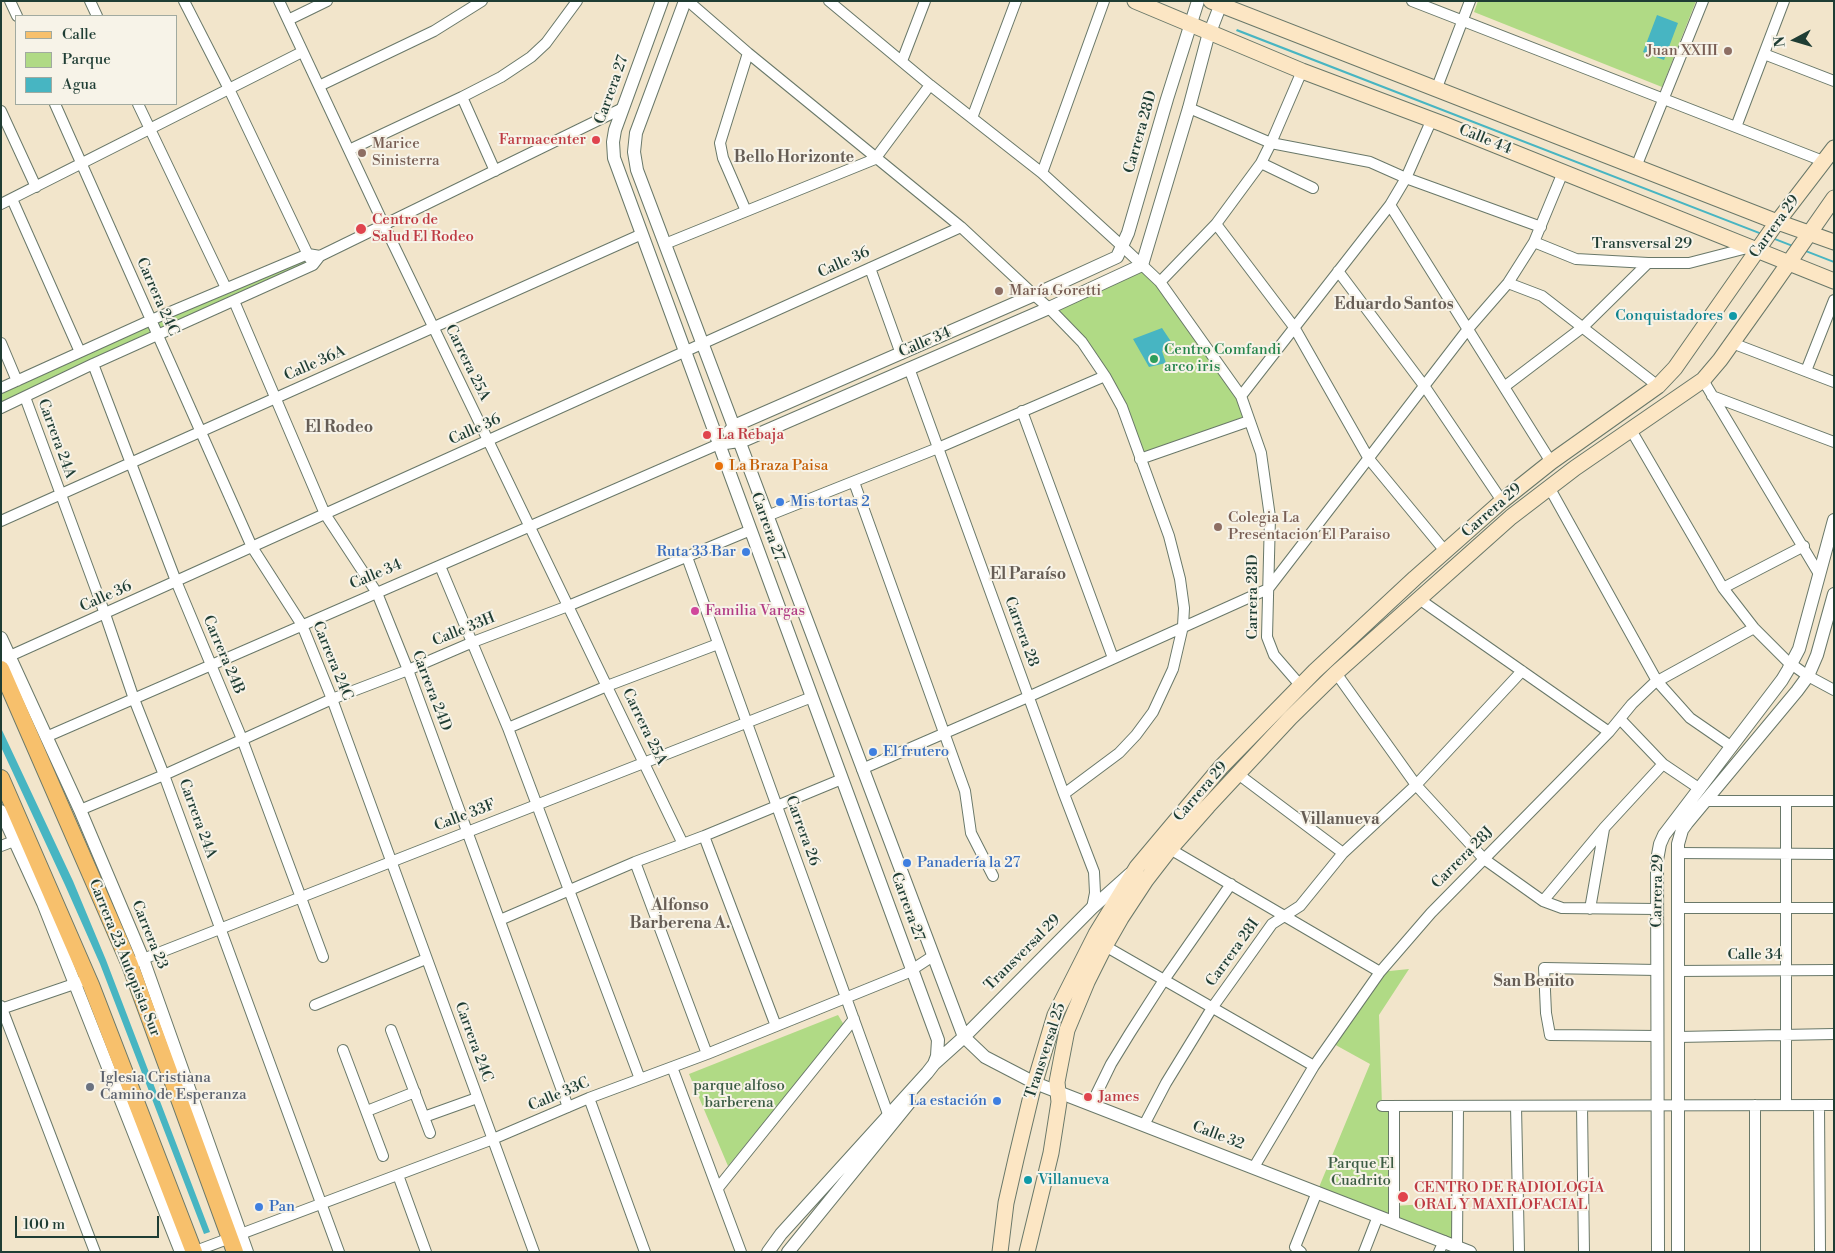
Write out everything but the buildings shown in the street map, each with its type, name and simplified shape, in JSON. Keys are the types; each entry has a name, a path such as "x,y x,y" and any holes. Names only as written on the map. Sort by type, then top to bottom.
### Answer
{"main road":[{"name":"Calle 44","path":"1135,1 1302,71 1432,119 1756,247 1834,281"},
{"name":"Calle 44","path":"1218,2 1776,224 1834,242"},
{"name":"Carrera 29","path":"1137,867 1221,767 1300,685 1445,551 1502,501 1551,462 1658,386 1675,368 1756,247 1834,148"},
{"name":"Carrera 29","path":"1146,880 1170,849 1238,774 1336,672 1511,517 1549,487 1703,380 1732,343 1834,198"},
{"name":"Carrera 23 Autopista Sur","path":"4,662 136,962 235,1241"},
{"path":"1,778 48,901 194,1252"},
{"name":"Transversal 25","path":"1000,1252 1006,1203 1035,1083 1055,1015 1096,934 1137,867"},
{"name":"Transversal 25","path":"1027,1252 1046,1178 1059,1102 1057,1082 1066,1030 1105,946 1146,880"}],"street":[{"path":"10,1 16,15"},
{"path":"90,1 97,15"},
{"path":"184,1 229,89 312,265"},
{"name":"Carrera 25A","path":"279,1 384,225 683,844"},
{"path":"288,20 327,1"},
{"path":"319,86 434,31 482,1"},
{"path":"349,150 501,78 531,57 546,43 577,1"},
{"name":"Carrera 27","path":"662,1 614,130 613,152 937,1034 939,1048 934,1064"},
{"path":"687,1 875,159 961,227 1050,308 1082,342 1106,376 1122,407 1169,536 1180,579 1184,608 1183,626 1173,670 1154,712 1119,753 1064,794"},
{"name":"Carrera 27","path":"687,1 636,133 634,143 637,170 964,1037"},
{"path":"902,61 925,1"},
{"path":"972,118 1016,1"},
{"path":"1042,173 1104,1"},
{"name":"Carrera 28D","path":"1198,1 1123,247 1160,282 1241,396 1261,453 1270,510 1267,637 1274,655 1300,685"},
{"path":"1412,1 1823,161"},
{"path":"1436,90 1470,1"},
{"path":"1636,167 1703,1"},
{"path":"1736,127 1784,1"},
{"path":"1142,265 1189,108 1218,2"},
{"path":"836,4 930,85 1042,173 1123,247"},
{"path":"1,204 302,52"},
{"path":"746,211 723,158 720,143 748,54"},
{"path":"1764,54 1834,81"},
{"path":"1160,282 1216,224 1261,163 1302,71"},
{"path":"665,244 875,159 930,85"},
{"path":"462,98 495,171"},
{"name":"Carrera 24C","path":"55,105 252,547 302,625 332,699 534,1252"},
{"path":"138,105 226,288"},
{"path":"1,408 93,364 312,265 320,256 623,108"},
{"path":"1189,108 1271,143 1370,162 1406,178 1541,227"},
{"path":"1,111 36,187"},
{"path":"1241,396 1390,205 1406,178 1432,119"},
{"path":"1261,163 1313,188"},
{"path":"862,769 1268,589 1468,329 1508,283 1534,242 1564,172"},
{"path":"12,199 80,352"},
{"path":"1390,205 1551,462"},
{"path":"1216,224 1294,327 1369,459 1445,551"},
{"name":"Calle 36","path":"4,662 176,581 961,227"},
{"name":"Calle 36A","path":"1,521 642,234"},
{"name":"Transversal 29","path":"1534,242 1576,259 1648,263 1689,263 1756,247"},
{"name":"Calle 34","path":"719,444 734,426 1118,257 1123,247"},
{"path":"1,388 151,320 308,254 320,256"},
{"path":"1504,387 1583,327 1648,263"},
{"name":"Calle 34","path":"46,737 719,444 739,442 1050,308 1142,265"},
{"path":"870,268 901,354"},
{"path":"1338,271 1424,388 1502,501"},
{"path":"1508,283 1542,296 1658,386"},
{"path":"1806,371 1834,300"},
{"name":"Carrera 24D","path":"234,301 325,514 377,593 468,831 568,1107"},
{"path":"1,343 17,381"},
{"path":"1732,343 1834,382"},
{"name":"Carrera 24B","path":"93,364 176,581 242,740 323,957"},
{"name":"Carrera 28","path":"909,368 1094,872 1095,893 1092,908"},
{"path":"767,516 938,448 1106,376"},
{"path":"1703,380 1819,574"},
{"path":"1712,396 1834,442"},
{"name":"Carrera 24A","path":"25,397 134,698 323,1203 339,1252"},
{"path":"1022,411 1113,658"},
{"path":"1140,459 1249,420"},
{"path":"1631,430 1723,588 1754,628 1778,654 1808,676 1834,690"},
{"path":"854,482 965,791 971,833 993,876"},
{"path":"1549,487 1657,681 1690,718 1732,747"},
{"name":"Carrera 29","path":"1658,1252 1657,860 1660,844 1664,835 1782,680 1791,664 1799,649 1834,520"},
{"name":"Calle 33H","path":"80,810 164,775 332,699 568,606 751,530"},
{"path":"1723,588 1804,546"},
{"name":"Carrera 26","path":"687,557 888,1114"},
{"path":"440,566 508,728 640,1079"},
{"name":"Carrera 29","path":"1678,1252 1678,844 1682,830 1808,676 1817,655 1834,594"},
{"path":"1419,599 1609,732"},
{"name":"Carrera 28J","path":"1254,1167 1314,1066 1380,972 1431,912 1657,681 1754,628"},
{"name":"Carrera 23","path":"1,638 4,662 46,737 80,810 136,962"},
{"path":"508,728 607,686 718,644"},
{"path":"1799,649 1804,659 1811,660 1817,655"},
{"path":"1336,672 1416,785 1484,858 1543,901 1562,908 1657,909"},
{"name":"Carrera 28I","path":"1144,1125 1166,1083 1212,1008 1272,924 1300,906 1343,853 1416,785 1522,672"},
{"path":"1782,680 1789,676 1793,677 1798,683 1797,691"},
{"name":"Calle 33F","path":"136,962 300,896 812,697"},
{"path":"1620,719 1663,764 1700,788"},
{"path":"1543,901 1604,828 1663,764"},
{"path":"1238,774 1343,853"},
{"path":"500,920 570,892 635,862 704,836 842,779"},
{"path":"1706,801 1834,801"},
{"path":"1786,801 1786,1105"},
{"path":"1,811 14,841 48,901"},
{"path":"1590,909 1604,828"},
{"path":"704,836 776,1026"},
{"path":"1,846 14,841"},
{"path":"1170,849 1380,972"},
{"path":"1677,853 1834,854"},
{"path":"635,862 707,1054"},
{"name":"Transversal 29","path":"768,1252 781,1234 934,1064 964,1037 1092,908 1137,867"},
{"path":"1091,1105 1111,1064 1164,980 1231,884"},
{"path":"1677,908 1834,908"},
{"path":"1105,946 1314,1066"},
{"name":"Calle 33C","path":"194,1252 235,1241 323,1203 493,1139 589,1098 707,1054 913,969 933,956"},
{"path":"315,1005 426,959"},
{"path":"1657,970 1544,968 1549,1033 1553,1036 1658,1036"},
{"name":"Calle 34","path":"1678,971 1834,970"},
{"path":"95,1252 2,1008 82,982 181,1252"},
{"path":"718,1188 854,1019"},
{"path":"390,1030 430,1133"},
{"path":"1678,1037 1834,1034"},
{"name":"Calle 32","path":"964,1037 985,1056 1035,1083 1394,1222 1442,1246 1457,1246 1470,1252"},
{"path":"342,1050 383,1156"},
{"name":"Transversal 29","path":"788,1252 930,1076 934,1064"},
{"path":"672,1067 741,1252"},
{"path":"367,1112 415,1092"},
{"path":"424,1117 477,1098"},
{"path":"589,1098 645,1252"},
{"path":"1755,1105 1755,1252"},
{"path":"1819,1105 1820,1252"},
{"path":"1382,1106 1834,1105"},
{"path":"1394,1106 1394,1222"},
{"path":"1457,1246 1458,1106"},
{"path":"1516,1106 1519,1252"},
{"path":"1582,1106 1584,1252"},
{"path":"398,1175 426,1252"},
{"path":"1298,1249 1317,1192"},
{"path":"1364,1252 1378,1216"},
{"path":"235,1241 247,1252"}],"green space":[{"path":"1478,1 1696,1 1662,87 1474,12"},
{"path":"308,254 313,265 1,408 1,388"},
{"name":"Centro Comfandi arco iris","path":"1142,265 1241,396 1249,421 1140,459 1105,376 1050,308"},
{"name":"Parque El Cuadrito","path":"1409,969 1379,1015 1382,1106 1394,1106 1394,1206 1458,1202 1457,1246 1317,1192 1370,1064 1332,1043 1380,972"},
{"name":"parque alfoso barberena","path":"838,1015 844,1025 728,1166 689,1074"}],"water":[{"path":"1657,15 1678,23 1664,60 1643,52"},
{"path":"1237,29 1834,261 1834,263 1236,31"},
{"path":"1162,328 1172,343 1162,351 1166,363 1149,367 1133,339"},
{"path":"1,728 73,881 106,960 210,1232 204,1234 100,964 1,747"}],"place":[{"name":"Juan XXIII","path":"1728,51"},
{"name":"Farmacenter","path":"596,140"},
{"name":"Marice Sinisterra","path":"362,153"},
{"name":"Centro de Salud El Rodeo","path":"361,229"},
{"name":"María Goretti","path":"999,291"},
{"name":"Conquistadores","path":"1733,316"},
{"name":"Centro Comfandi arco iris","path":"1154,359"},
{"name":"La Rebaja","path":"707,435"},
{"name":"La Braza Paisa","path":"719,466"},
{"name":"Mis tortas 2","path":"780,502"},
{"name":"Colegia La Presentacion El Paraiso","path":"1218,527"},
{"name":"Ruta 33 Bar","path":"746,552"},
{"name":"Familia Vargas","path":"695,611"},
{"name":"El frutero","path":"873,752"},
{"name":"Panadería la 27","path":"907,863"},
{"name":"Iglesia Cristiana Camino de Esperanza","path":"90,1087"},
{"name":"James","path":"1088,1097"},
{"name":"La estación","path":"997,1101"},
{"name":"Villanueva","path":"1028,1180"},
{"name":"CENTRO DE RADIOLOGÍA ORAL Y MAXILOFACIAL","path":"1403,1197"},
{"name":"Pan","path":"259,1207"}],"district":[{"name":"Bello Horizonte","path":"794,158"},
{"name":"Eduardo Santos","path":"1394,305"},
{"name":"El Rodeo","path":"339,428"},
{"name":"El Paraíso","path":"1028,575"},
{"name":"Villanueva","path":"1340,820"},
{"name":"Alfonso Barberena A.","path":"680,915"},
{"name":"San Benito","path":"1534,982"}]}
